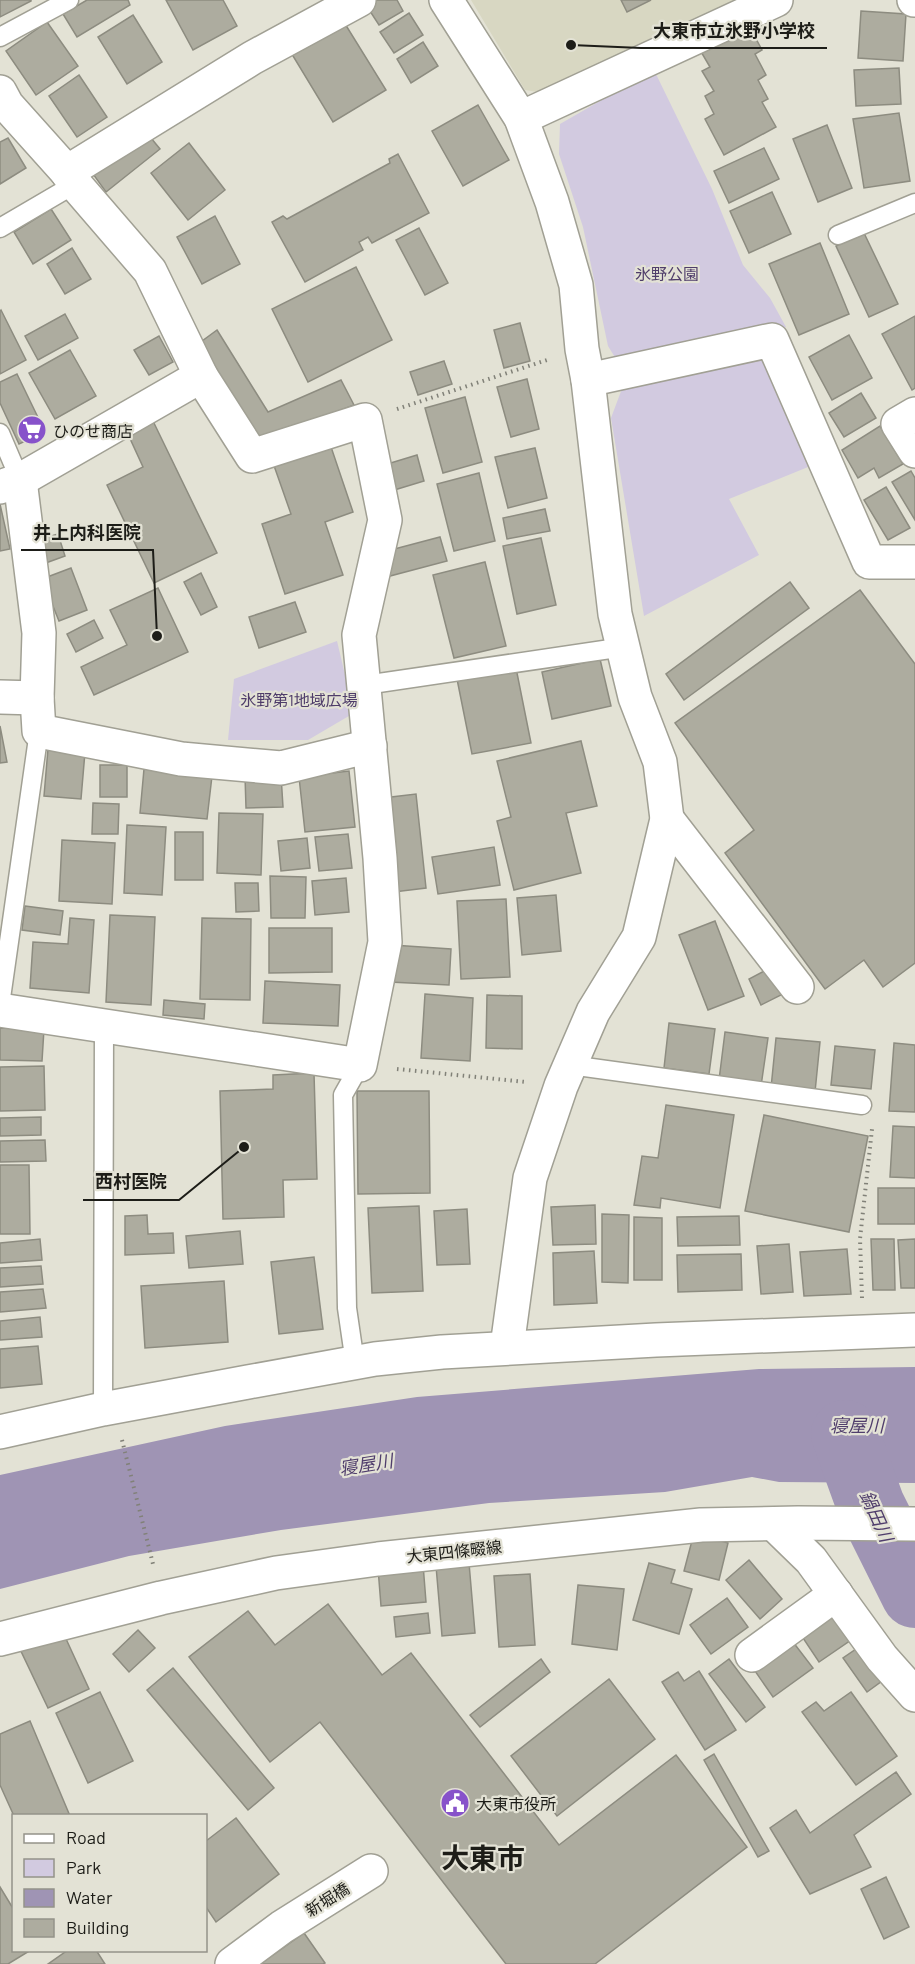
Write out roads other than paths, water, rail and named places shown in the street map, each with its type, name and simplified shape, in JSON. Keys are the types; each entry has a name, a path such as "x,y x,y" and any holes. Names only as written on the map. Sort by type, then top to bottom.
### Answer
{"street":[{"path":"71,178 252,58 359,0"},
{"path":"446,0 521,118 552,202 576,285 615,614 635,697 660,762 667,819 639,938 593,1012 561,1086 530,1178 507,1347"},
{"path":"521,118 776,0"},
{"path":"0,92 7,105 150,271 201,376 252,456 365,420 385,520 359,635 380,858 385,942 360,1065 104,1028 0,1010"},
{"path":"585,364 772,340 869,562 915,562"},
{"path":"201,376 10,483 39,633 37,698 39,731 181,759 281,768 370,746"},
{"path":"915,414 898,424 915,452"},
{"path":"0,697 37,698"},
{"path":"667,819 797,987"},
{"path":"0,1432 112,1420 355,1363 442,1352 507,1347 915,1330"},
{"path":"786,1523 882,1658 915,1695"},
{"name":"大東四條畷線","path":"0,1639 161,1598 276,1573 378,1559 587,1535 701,1525 915,1524"},
{"path":"752,1655 836,1593"},
{"name":"新堀橋","path":"232,1964 282,1927 371,1871"}],"lane":[{"path":"0,37 69,0"},
{"path":"0,228 71,178"},
{"path":"838,235 915,203"},
{"path":"0,433 10,483"},
{"path":"365,685 624,647"},
{"path":"0,1005 39,731"},
{"path":"104,1028 112,1420"},
{"path":"355,1363 347,1308 344,1095 360,1065"},
{"path":"570,1065 862,1105"}],"water":[{"name":"寝屋川","path":"915,1367 915,1483 779,1482 752,1477 665,1492 489,1503 281,1530 129,1556 0,1589 0,1475 225,1426 417,1397 759,1369"}],"waterway":[{"name":"鍋田川","path":"845,1434 871,1506 915,1594"}],"place":[{"name":"大東市立氷野小学校","path":"571,45"},
{"name":"ひのせ商店","path":"32,430"},
{"name":"井上内科医院","path":"157,636"},
{"name":"西村医院","path":"244,1147"},
{"name":"大東市役所","path":"455,1803"}],"district":[{"name":"大東市","path":"483,1857"}],"park label":[{"name":"氷野公園","path":"667,273"},
{"name":"氷野第1地域広場","path":"299,699"}]}
